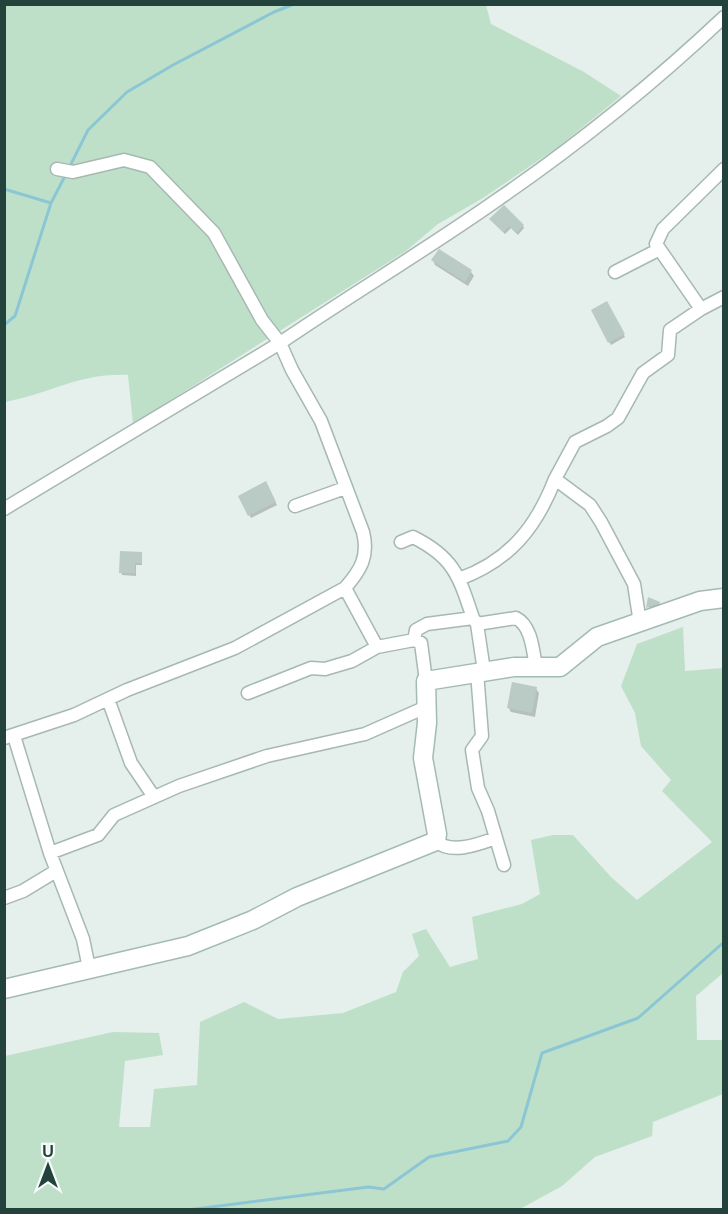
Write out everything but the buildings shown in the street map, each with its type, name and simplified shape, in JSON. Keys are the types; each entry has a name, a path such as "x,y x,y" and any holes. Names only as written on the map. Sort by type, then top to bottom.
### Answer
{"street":[{"path":"4,509 280,343 476,215 560,156 657,77 723,17"},
{"path":"65,170 123,160 150,167 214,233 262,320 280,343 292,370 321,421 363,532 366,550 360,571 345,588 235,648 74,715 9,737 56,872 83,939 89,968"},
{"path":"700,309 656,244 663,229 723,169"},
{"path":"615,272 658,250"},
{"path":"459,579 491,566 511,550 545,503 575,442 618,418 644,373 669,355 669,332 700,309 723,297"},
{"path":"555,479 590,505 601,522 634,584 640,623"},
{"path":"295,506 345,488"},
{"path":"401,542 411,537 417,539 450,562 475,621 481,672 483,736 472,750 473,767 504,865"},
{"path":"345,588 377,646"},
{"path":"426,681 481,672 560,667 593,639 700,601 723,598"},
{"path":"414,640 416,630 427,624 516,618 522,621 527,629 536,668"},
{"path":"248,693 311,668 325,669 352,661 377,646 414,640 421,643 426,681 423,758 437,834 436,841"},
{"path":"108,699 131,763 154,797"},
{"path":"50,853 98,836 114,815 154,797 267,756 365,734 426,707"},
{"path":"436,841 442,847 454,848 496,838"},
{"path":"4,989 202,941 253,920 297,897 436,841"},
{"path":"4,898 23,891 56,872"}],"green space":[{"path":"5,5 486,5 491,24 584,72 621,96 558,147 483,198 438,224 406,251 133,424 128,375 94,377 5,402"},
{"path":"683,627 685,671 723,668 723,973 696,996 697,1040 723,1040 723,1094 653,1122 652,1136 595,1157 562,1186 520,1209 5,1209 5,1056 113,1032 159,1033 163,1055 125,1061 119,1127 150,1127 154,1089 197,1085 200,1022 244,1002 278,1019 343,1013 396,992 403,972 419,956 412,934 426,929 450,967 478,959 472,917 522,904 540,894 531,840 553,835 573,835 611,877 637,900 712,842 662,791 671,780 641,746 635,713 621,686 637,644"}],"waterway":[{"path":"69,168 88,130 127,92 173,65 274,12 294,4"},
{"path":"4,325 15,316 51,203 66,174"},
{"path":"4,189 51,203"},
{"path":"188,1210 368,1187 384,1189 429,1157 508,1141 521,1127 542,1053 638,1018 724,942"}]}
